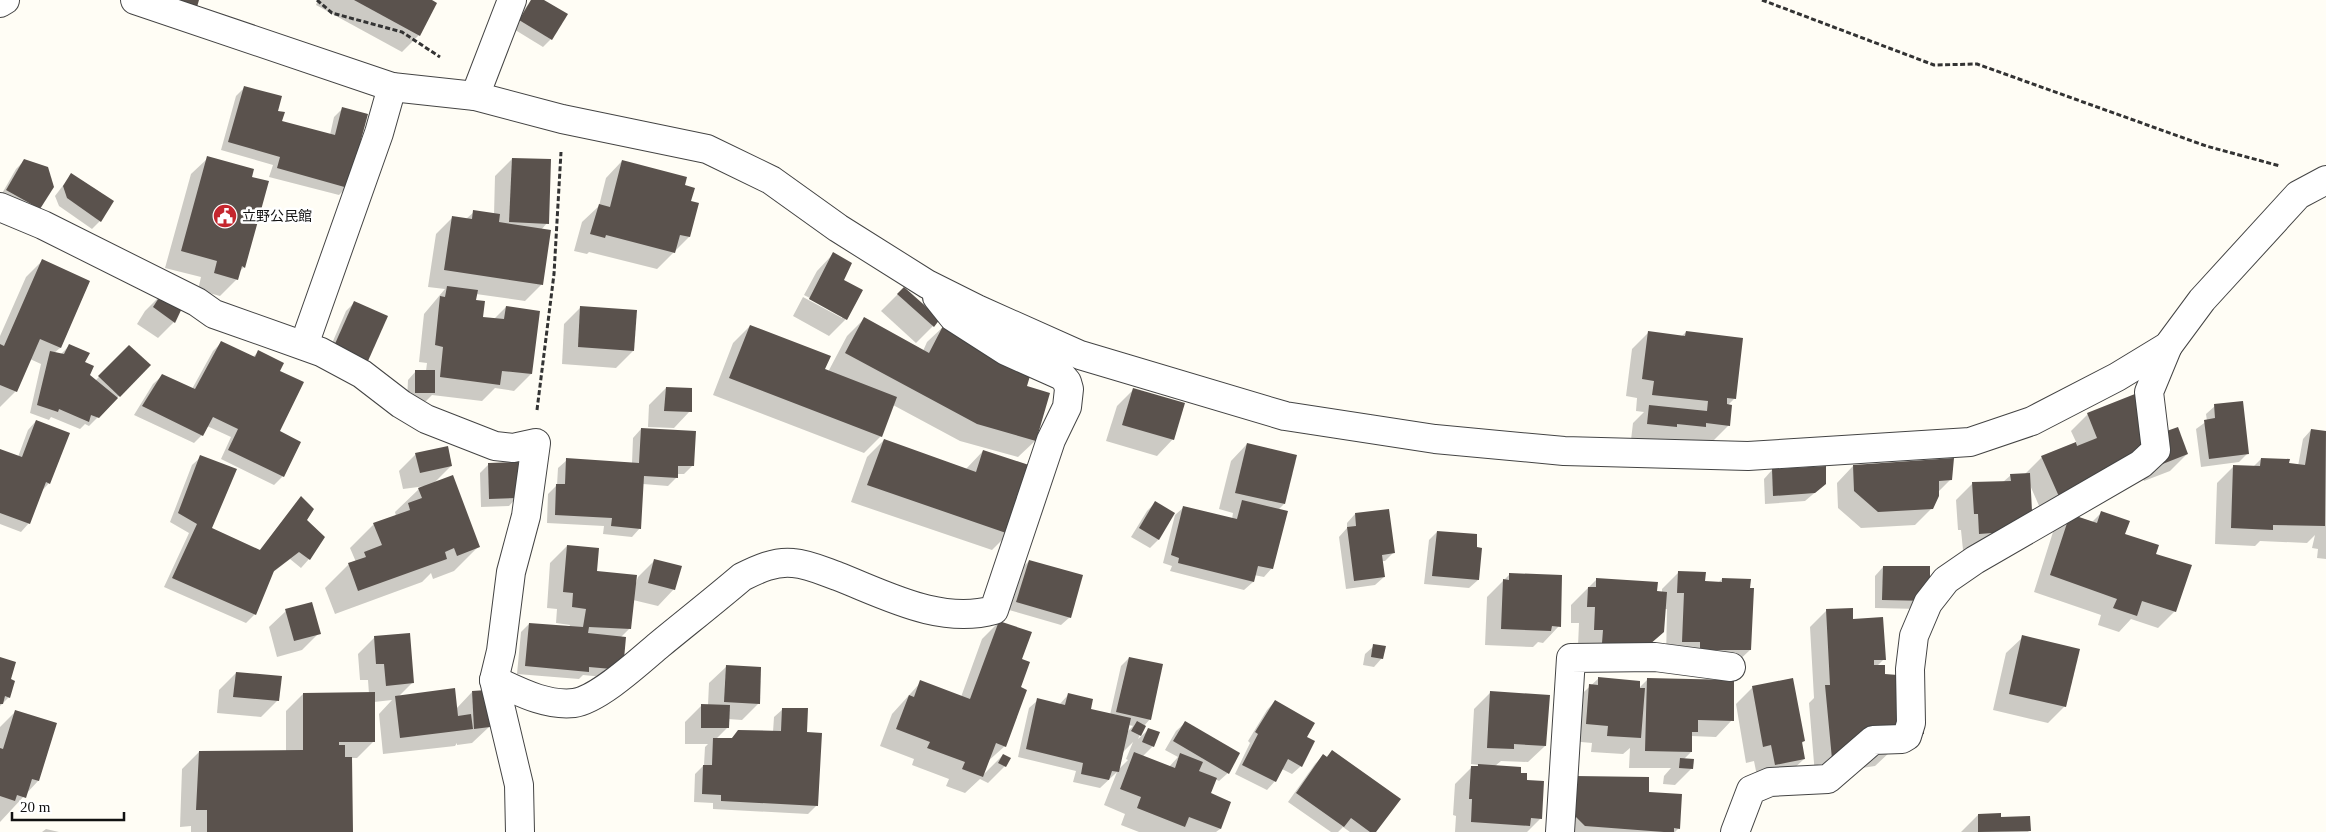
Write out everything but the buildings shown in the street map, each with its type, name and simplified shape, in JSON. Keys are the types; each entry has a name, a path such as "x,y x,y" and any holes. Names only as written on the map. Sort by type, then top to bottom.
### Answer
{"street":[{"path":"0,3 6,0"},
{"path":"135,0 392,87 478,89 562,119 707,150 771,180 838,228 927,284 977,309 1080,356 1285,416 1435,439 1564,451 1748,456 1970,442 2032,421 2117,377 2168,346"},
{"path":"478,89 506,3"},
{"path":"304,345 379,133 392,87"},
{"path":"1736,832 1751,790 1770,782 1828,779 1873,740 1902,739 1907,736 1911,723 1910,668 1914,636 1928,603 1946,580 1975,560 2142,464 2156,450 2149,392 2168,346 2202,300 2298,195 2326,180"},
{"path":"0,207 43,225 197,302 214,314 304,345 362,374 401,404 426,419 495,446 512,448 536,442 526,516 511,572 501,651 494,680 519,785 520,832"},
{"path":"494,680 536,699 554,703 576,703 594,695 618,679 742,577 758,569 781,563 793,563 817,569 918,606 950,615 984,613 994,610 1051,440 1067,407 1070,389 1062,376 1006,351 953,317 927,284"},
{"path":"1560,832 1570,658 1655,657 1731,667"}],"path":[{"path":"317,0 332,13 402,32 478,89"},
{"path":"1762,0 1934,65 1977,64 2206,146 2285,168"},
{"path":"536,442 534,428 554,274 562,119"}],"place":[{"name":"立野公民館","path":"225,216"}]}
